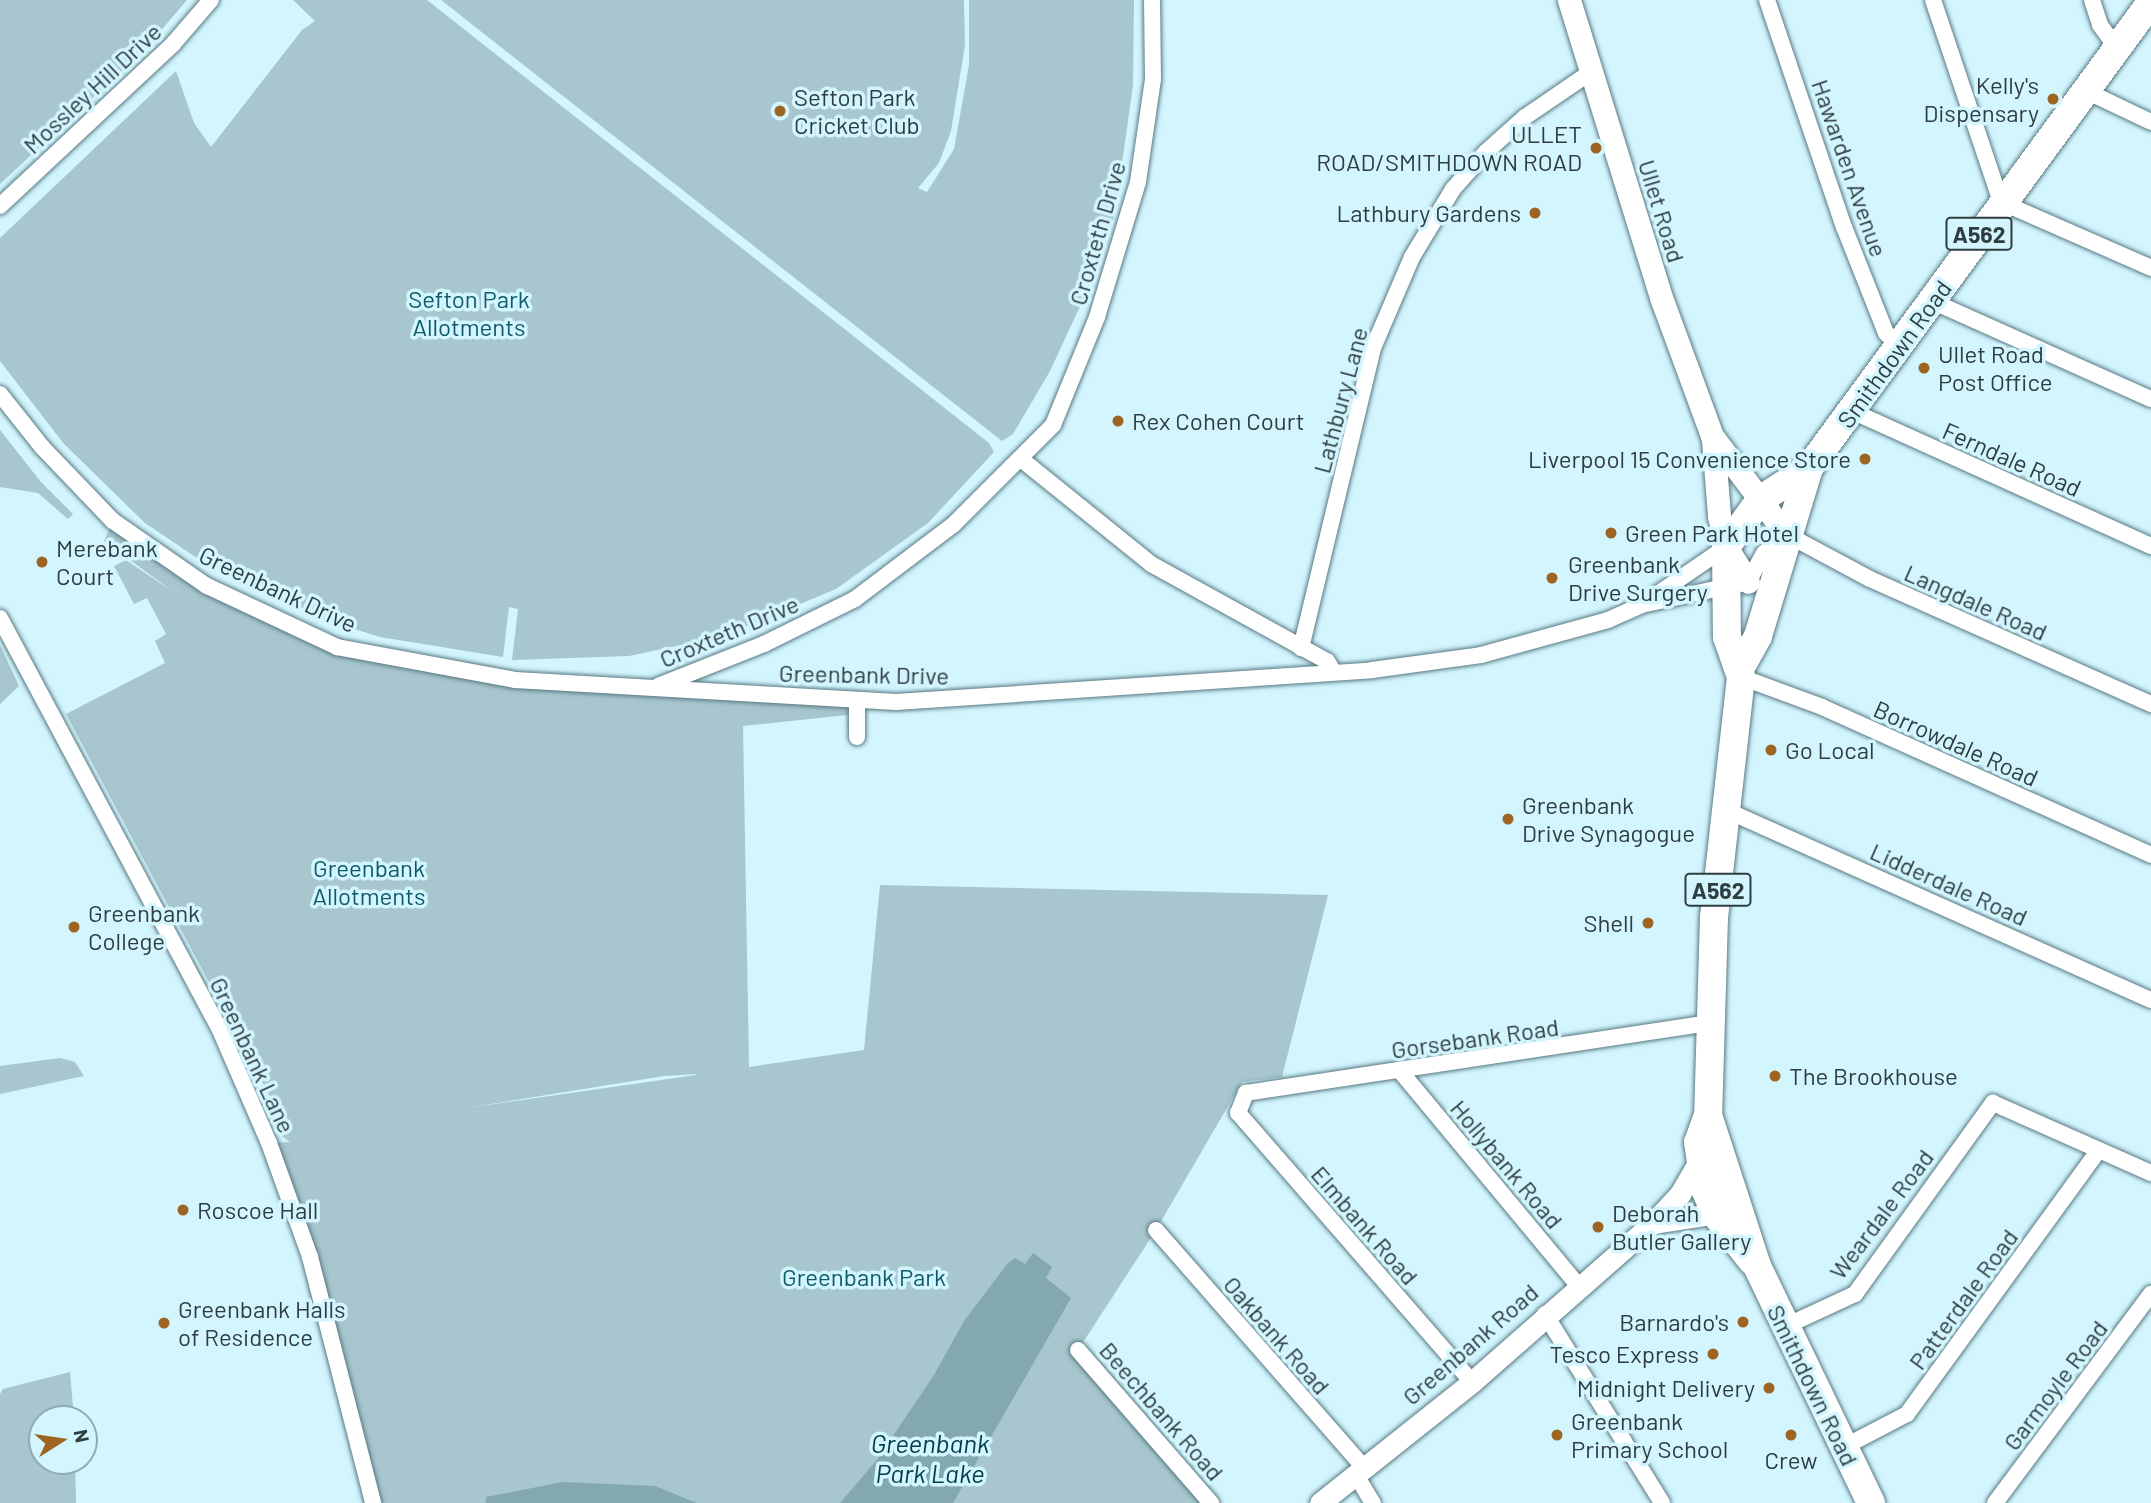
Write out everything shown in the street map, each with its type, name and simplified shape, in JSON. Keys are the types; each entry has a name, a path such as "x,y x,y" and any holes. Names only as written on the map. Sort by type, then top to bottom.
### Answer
{"highway":[{"name":"Smithdown Road","path":"1741,672 1727,637 1736,585 1727,547 1760,500 1809,468 1854,412 1899,346 1934,302 2001,202 2151,2"},
{"name":"Smithdown Road","path":"1728,1211 1708,1115 1714,917 1728,811 1741,672 1758,636 1786,534 1809,468"},
{"name":"Smithdown Road","path":"1708,1115 1698,1142 1700,1160 1757,1266 1842,1448 1871,1503"}],"main road":[{"name":"Ullet Road","path":"1569,0 1662,300 1712,436 1719,516 1727,547"},
{"name":"Ullet Road","path":"1712,436 1786,534"}],"street":[{"name":"Mossley Hill Drive","path":"0,206 173,44 211,0"},
{"name":"Croxteth Drive","path":"652,688 764,644 855,599 954,524 1053,425 1097,317 1138,182 1153,79 1152,0"},
{"name":"Hawarden Avenue","path":"1767,0 1844,227 1886,333 1899,346"},
{"path":"1933,0 2001,202 2151,268"},
{"path":"2092,0 2100,25 2116,47"},
{"name":"Lathbury Lane","path":"1301,648 1373,348 1412,257 1452,189 1486,152 1525,117 1591,72"},
{"path":"2084,90 2151,122"},
{"path":"1934,302 2151,399"},
{"name":"Greenbank Drive","path":"0,394 42,447 113,521 207,586 337,647 515,680 857,700 1111,691 1334,672 1481,655 1608,620 1641,605 1736,585"},
{"name":"Ferndale Road","path":"1854,412 2151,546"},
{"path":"1021,459 1151,564 1327,661 1334,672"},
{"path":"1736,585 1764,553 1786,534"},
{"name":"Langdale Road","path":"1786,534 1870,579 2151,704"},
{"path":"1641,605 1727,547"},
{"name":"Greenbank Lane","path":"0,618 219,1028 270,1143 310,1257 373,1503"},
{"name":"Borrowdale Road","path":"1741,672 2151,855"},
{"path":"857,700 857,737"},
{"name":"Lidderdale Road","path":"1728,811 2151,1000"},
{"name":"Gorsebank Road","path":"1247,1093 1401,1072 1709,1023"},
{"name":"Hollybank Road","path":"1401,1072 1578,1285"},
{"name":"Elmbank Road","path":"1247,1093 1238,1113 1472,1382"},
{"name":"Weardale Road","path":"1784,1327 1855,1294 1993,1102 2099,1150"},
{"path":"2099,1150 2151,1172"},
{"name":"Patterdale Road","path":"1842,1448 1907,1414 2099,1150"},
{"name":"Greenbank Road","path":"1320,1503 1472,1382 1578,1285 1653,1223 1680,1194 1700,1160"},
{"path":"1653,1223 1728,1211"},
{"name":"Oakbank Road","path":"1156,1230 1360,1471 1373,1503"},
{"name":"Garmoyle Road","path":"1995,1503 2151,1294"},
{"path":"1545,1314 1662,1503"},
{"name":"Beechbank Road","path":"1078,1350 1211,1503"}],"green space":[{"path":"0,0 187,0 146,48 0,184"},
{"name":"Sefton Park Allotments","path":"293,0 427,0 989,443 994,452 928,523 836,589 724,636 629,656 512,660 518,609 509,607 503,657 380,637 326,620 194,556 145,523 64,444 0,361 0,238 176,71 194,123 211,147 302,30 315,21"},
{"path":"441,0 964,0 965,45 951,131 939,163 918,188 927,192 954,149 969,65 969,0 1134,0 1133,85 1115,214 1089,287 1050,371 1013,434 1002,441"},
{"path":"0,430 41,482 73,514 68,519 38,493 0,487"},
{"name":"Greenbank Park","path":"113,521 207,586 337,647 449,668 857,700 857,714 743,726 749,1067 864,1050 880,885 1328,895 1282,1077 1242,1082 1156,1230 1078,1350 1211,1503 373,1503 269,1143 290,1142 282,1136 273,1102 66,714 165,663 155,641 166,634 147,598 134,604 114,566 126,560 175,593 104,541","holes":["696,1075 467,1108 664,1076"]},
{"path":"0,645 19,686 0,704"},
{"path":"60,1058 75,1062 84,1076 0,1094 0,1066"},
{"path":"70,1372 73,1405 28,1405 28,1475 75,1475 76,1503 0,1503 0,1394 3,1389"}],"water":[{"name":"Greenbank Park Lake","path":"1033,1253 1052,1267 1046,1278 1071,1298 953,1503 840,1503 876,1461 934,1375 964,1321 1008,1263 1015,1258 1025,1264"},
{"path":"563,1482 655,1486 697,1503 486,1503 486,1497"}],"place":[{"name":"Kelly's Dispensary","path":"2053,99"},
{"name":"Sefton Park Cricket Club","path":"780,111"},
{"name":"ULLET ROAD/SMITHDOWN ROAD","path":"1596,148"},
{"name":"Lathbury Gardens","path":"1535,213"},
{"name":"Ullet Road Post Office","path":"1924,368"},
{"name":"Rex Cohen Court","path":"1118,421"},
{"name":"Liverpool 15 Convenience Store","path":"1865,459"},
{"name":"Green Park Hotel","path":"1611,533"},
{"name":"Merebank Court","path":"42,562"},
{"name":"Greenbank Drive Surgery","path":"1552,578"},
{"name":"Go Local","path":"1771,750"},
{"name":"Greenbank Drive Synagogue","path":"1508,819"},
{"name":"Shell","path":"1648,923"},
{"name":"Greenbank College","path":"74,927"},
{"name":"The Brookhouse","path":"1775,1076"},
{"name":"Roscoe Hall","path":"183,1210"},
{"name":"Deborah Butler Gallery","path":"1598,1227"},
{"name":"Barnardo's","path":"1743,1322"},
{"name":"Greenbank Halls of Residence","path":"164,1323"},
{"name":"Tesco Express","path":"1713,1354"},
{"name":"Midnight Delivery","path":"1769,1388"},
{"name":"Greenbank Primary School","path":"1557,1435"},
{"name":"Crew","path":"1791,1435"}],"park label":[{"name":"Greenbank Allotments","path":"369,882"}]}
